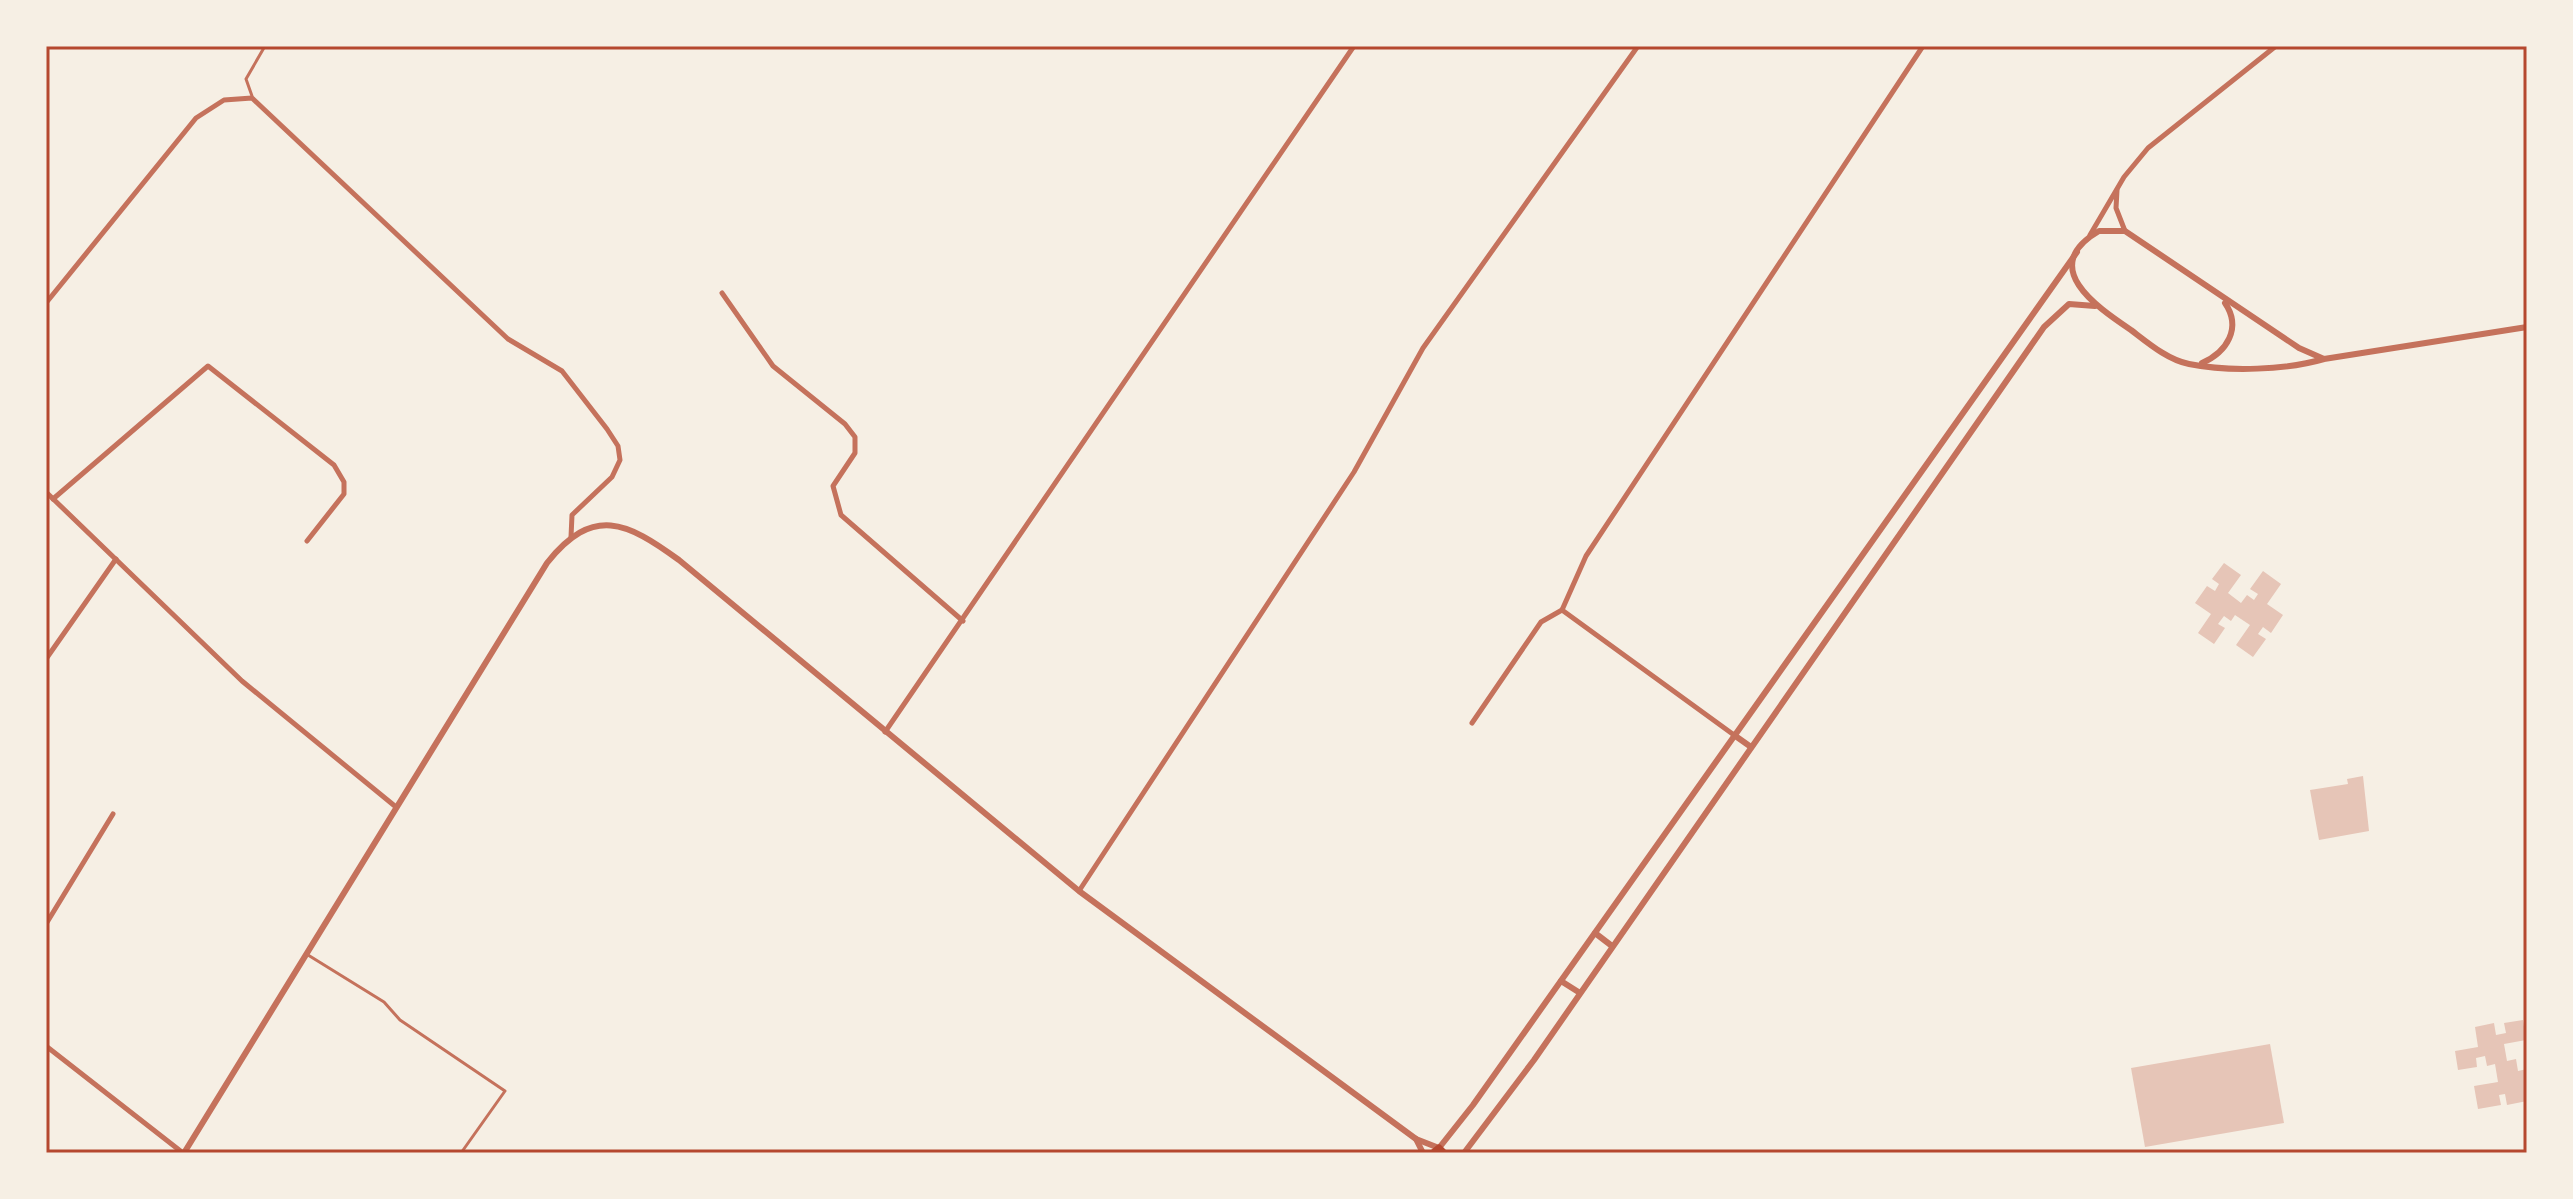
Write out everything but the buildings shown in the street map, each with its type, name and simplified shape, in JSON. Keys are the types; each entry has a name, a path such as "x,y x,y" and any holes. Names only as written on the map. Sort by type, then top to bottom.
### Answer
{"street":[{"path":"885,732 1354,46"},
{"path":"1079,891 1354,472 1423,348 1638,46"},
{"path":"1472,723 1541,622 1562,610 1586,556 1923,46"},
{"path":"46,1046 184,1153 547,563 571,537 586,528 604,524 627,527 651,540 1079,891 1416,1139 1439,1151 2090,236 2117,189 2148,148 2276,46"},
{"path":"46,303 196,118 224,100 252,98 508,339 562,371 607,429 618,446 620,460 612,477 572,515 571,537"},
{"path":"2117,189 2116,208 2125,231"},
{"path":"2090,236 2111,228 2125,231 2299,348 2324,359"},
{"path":"2077,252 2073,274 2076,284 2095,306 2165,354 2190,365 2292,368 2324,359 2527,327"},
{"path":"722,293 773,366 845,424 855,437 855,453 833,486 841,515 963,621"},
{"path":"2190,365 2214,358 2229,339 2232,315 2218,294"},
{"path":"1464,1153 1580,993 2044,327 2069,304 2095,306"},
{"path":"53,499 208,366 334,465 344,482 344,494 307,541"},
{"path":"46,492 242,681 396,807"},
{"path":"46,659 116,559"},
{"path":"1562,610 1751,747"},
{"path":"46,924 113,814"},
{"path":"1595,933 1612,946"},
{"path":"1561,981 1580,993"},
{"path":"1416,1139 1423,1153"}],"lane":[{"path":"252,98 246,79 265,46"},
{"path":"306,954 384,1002 400,1020 505,1091 461,1153"}]}
